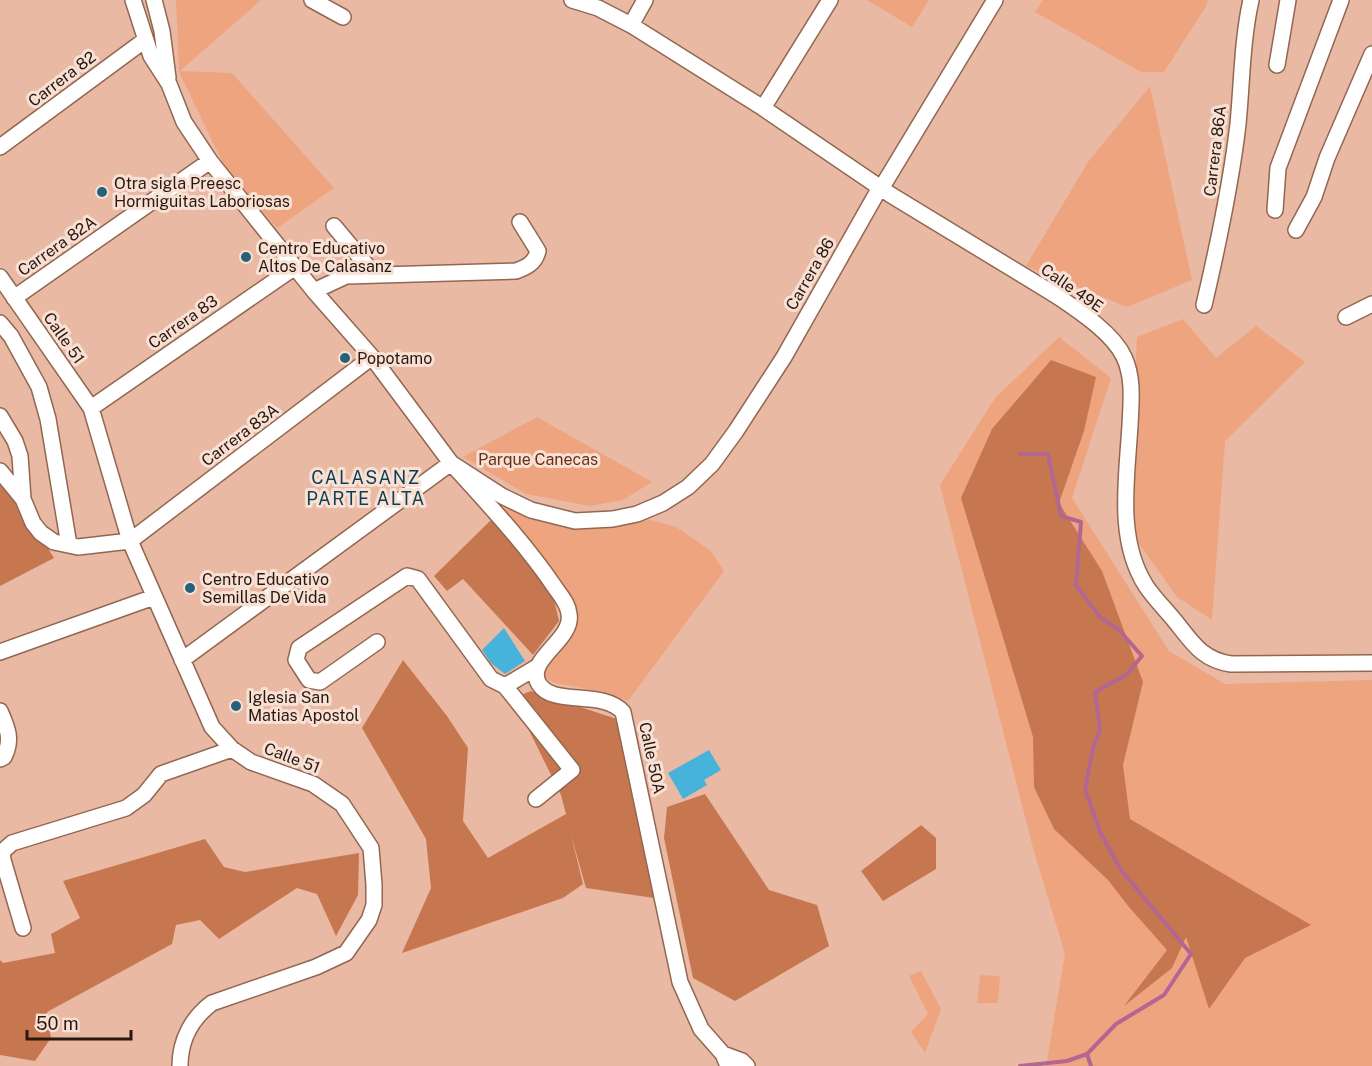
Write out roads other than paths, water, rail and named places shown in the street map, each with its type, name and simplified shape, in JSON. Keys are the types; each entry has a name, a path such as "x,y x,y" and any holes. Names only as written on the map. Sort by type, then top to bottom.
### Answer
{"street":[{"path":"133,0 151,56 169,84 184,122 210,162 314,291 372,357 451,464 535,558 568,607 570,620 568,627 537,667 505,686"},
{"path":"154,0 162,31 169,84"},
{"path":"312,0 343,17"},
{"name":"Calle 49E","path":"572,0 598,8 631,25 763,108 956,236 1057,296 1094,323 1115,344 1123,355 1130,380 1131,409 1126,517 1133,557 1146,586 1209,659 1231,664 1372,663"},
{"path":"631,25 645,0"},
{"path":"763,108 830,0"},
{"name":"Carrera 86","path":"451,464 502,496 531,510 575,521 613,519 637,514 663,503 688,487 712,465 784,357 878,191 882,188 995,0"},
{"name":"Carrera 86A","path":"1203,305 1224,220 1238,125 1247,18 1251,0"},
{"path":"1277,65 1288,0"},
{"path":"1275,210 1278,168 1341,0"},
{"name":"Carrera 82","path":"0,147 145,40"},
{"path":"1296,230 1314,197 1327,158 1372,54"},
{"name":"Carrera 82A","path":"14,298 210,162"},
{"path":"314,291 346,276 516,272 528,267 536,259 538,251 520,222"},
{"path":"334,226 374,274"},
{"name":"Carrera 83","path":"91,408 296,267"},
{"name":"Calle 51","path":"0,276 91,408 130,541 212,727 232,749 251,762 313,784 342,804 371,848 374,905 369,920 346,953 316,967 213,1003 201,1012 189,1026 180,1066"},
{"path":"1346,317 1372,304"},
{"path":"0,323 11,336 39,387 48,419 69,545"},
{"name":"Carrera 83A","path":"130,541 372,357"},
{"path":"0,416 15,441 20,456 23,499"},
{"path":"182,660 451,464"},
{"path":"2,471 23,499 33,523 41,533 54,542 78,547 130,541"},
{"path":"377,642 320,682 309,680 296,660 299,648 401,578 418,579 491,679 505,686 572,770 536,800"},
{"path":"0,652 154,597"},
{"name":"Calle 50A","path":"537,667 539,686 554,695 606,701 616,705 623,712 680,982 701,1029 725,1060 742,1061 747,1066"},
{"path":"0,711 9,733 10,742 4,757 0,759"},
{"path":"23,928 3,860 2,852 12,843 126,808 144,795 153,781 161,774 232,749"}],"waterway":[{"path":"1020,454 1048,454 1061,516 1081,522 1076,585 1099,616 1119,630 1142,656 1126,675 1095,692 1100,730 1093,748 1085,789 1100,832 1121,870 1191,954 1164,995 1116,1024 1087,1054 1091,1066"},
{"path":"1020,1066 1067,1061 1087,1054"}],"place":[{"name":"Otra sigla Preesc Hormiguitas Laboriosas","path":"102,192"},
{"name":"Centro Educativo Altos De Calasanz","path":"246,257"},
{"name":"Popotamo","path":"345,358"},
{"name":"Centro Educativo Semillas De Vida","path":"190,588"},
{"name":"Iglesia San Matias Apostol","path":"236,706"}],"district":[{"name":"CALASANZ PARTE ALTA","path":"366,487"}],"park label":[{"name":"Parque Canecas","path":"538,459"}]}
